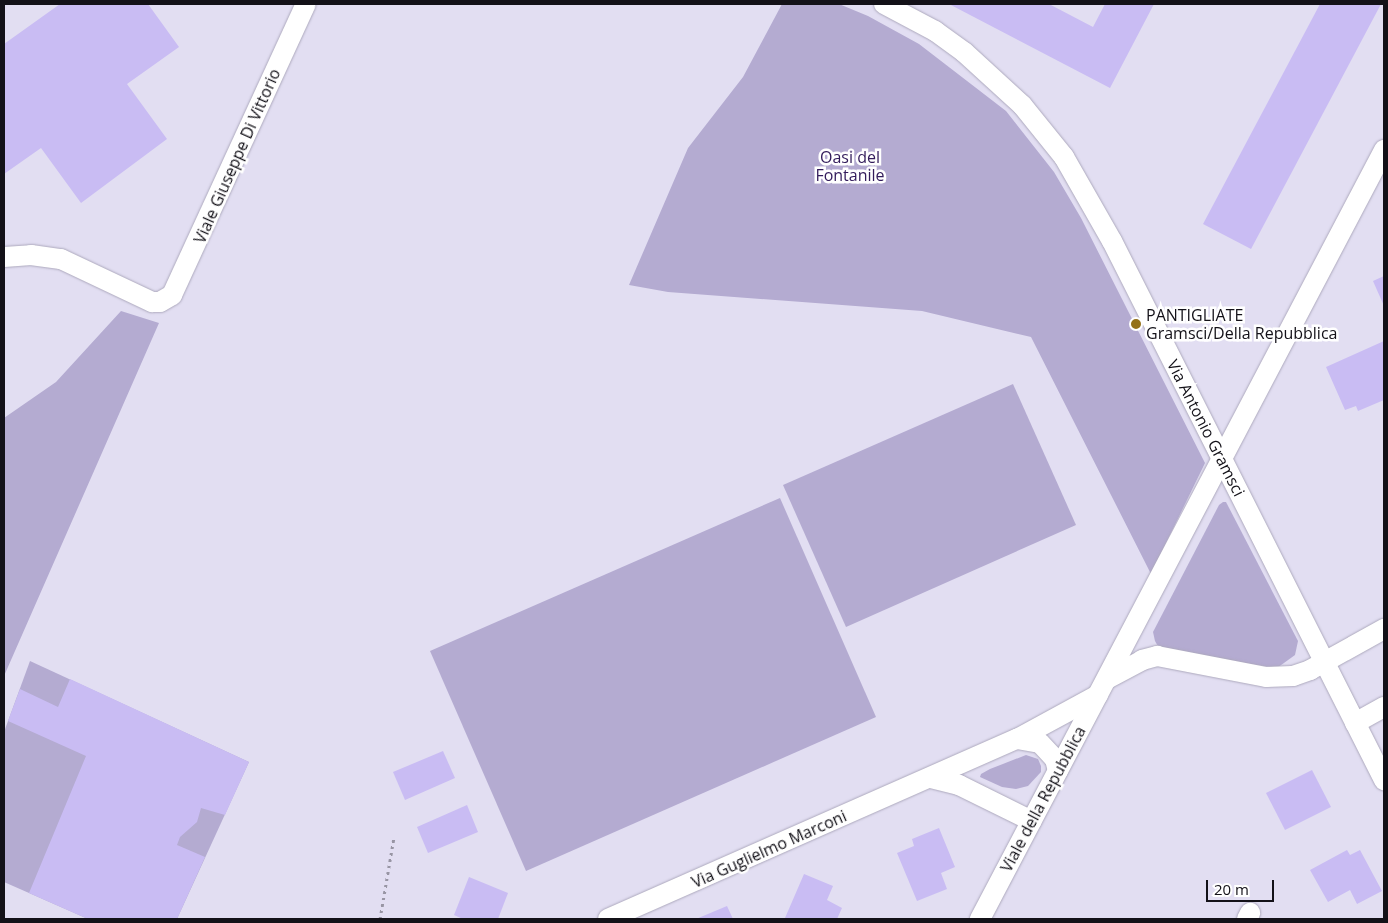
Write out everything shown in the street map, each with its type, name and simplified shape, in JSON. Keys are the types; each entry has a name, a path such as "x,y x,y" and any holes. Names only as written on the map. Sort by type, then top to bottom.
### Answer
{"street":[{"name":"Viale Giuseppe Di Vittorio","path":"4,257 31,255 61,259 146,300 160,302 172,296 306,4"},
{"name":"Via Antonio Gramsci","path":"884,4 935,31 964,52 1022,105 1064,157 1112,241 1326,661 1384,780"},
{"name":"Viale della Repubblica","path":"980,919 1384,150"},
{"path":"1136,624 1149,649 1157,656"},
{"path":"1103,687 1142,660 1157,656 1278,678 1310,670 1384,629"},
{"name":"Via Guglielmo Marconi","path":"608,919 1018,739 1103,687"},
{"path":"1355,723 1384,707"},
{"path":"1018,739 1040,743 1048,749 1055,759 1058,771"},
{"path":"931,778 959,786 1032,821"}],"path":[{"path":"380,919 394,837"}],"green space":[{"name":"Oasi del Fontanile","path":"782,4 839,4 868,16 919,44 1006,111 1054,172 1081,218 1205,463 1151,574 1031,337 922,311 668,292 629,285 688,148 743,77"},
{"path":"121,311 159,323 4,676 4,418 56,382"},
{"path":"1013,384 1076,525 846,627 783,485"},
{"path":"780,498 876,717 526,871 430,651"},
{"path":"1226,502 1298,641 1295,655 1277,668 1168,652 1159,648 1155,641 1153,632 1219,505"},
{"path":"30,661 249,762 177,919 88,919 4,882 4,732"},
{"path":"1026,755 1038,759 1041,766 1041,772 1028,786 1016,789 1002,787 980,777 981,774 990,769"}],"building":[{"path":"60,4 148,4 179,47 127,84 167,139 81,203 41,148 4,174 4,44"},
{"path":"949,4 1049,4 1093,27 1105,4 1154,4 1110,88"},
{"path":"1320,4 1381,4 1251,249 1203,224"},
{"path":"1384,276 1384,306 1373,281"},
{"path":"1384,341 1384,400 1358,411 1356,406 1345,410 1326,367"},
{"path":"70,679 249,762 225,815 201,808 197,822 180,837 177,845 205,857 177,919 88,919 29,893 86,756 8,721 20,689 58,707"},
{"path":"443,751 455,778 405,800 393,772"},
{"path":"1312,770 1331,807 1285,830 1266,793"},
{"path":"467,805 478,832 428,853 417,827"},
{"path":"939,828 955,867 941,873 947,889 917,901 897,853 914,846 912,839"},
{"path":"1347,850 1350,855 1360,850 1382,891 1357,904 1350,890 1328,902 1310,870"},
{"path":"804,874 833,886 827,900 842,908 837,919 785,918"},
{"path":"469,877 508,893 498,919 463,919 454,915"},
{"path":"727,906 733,919 696,919"}],"place":[{"name":"PANTIGLIATE Gramsci/Della Repubblica","path":"1136,324"}]}
